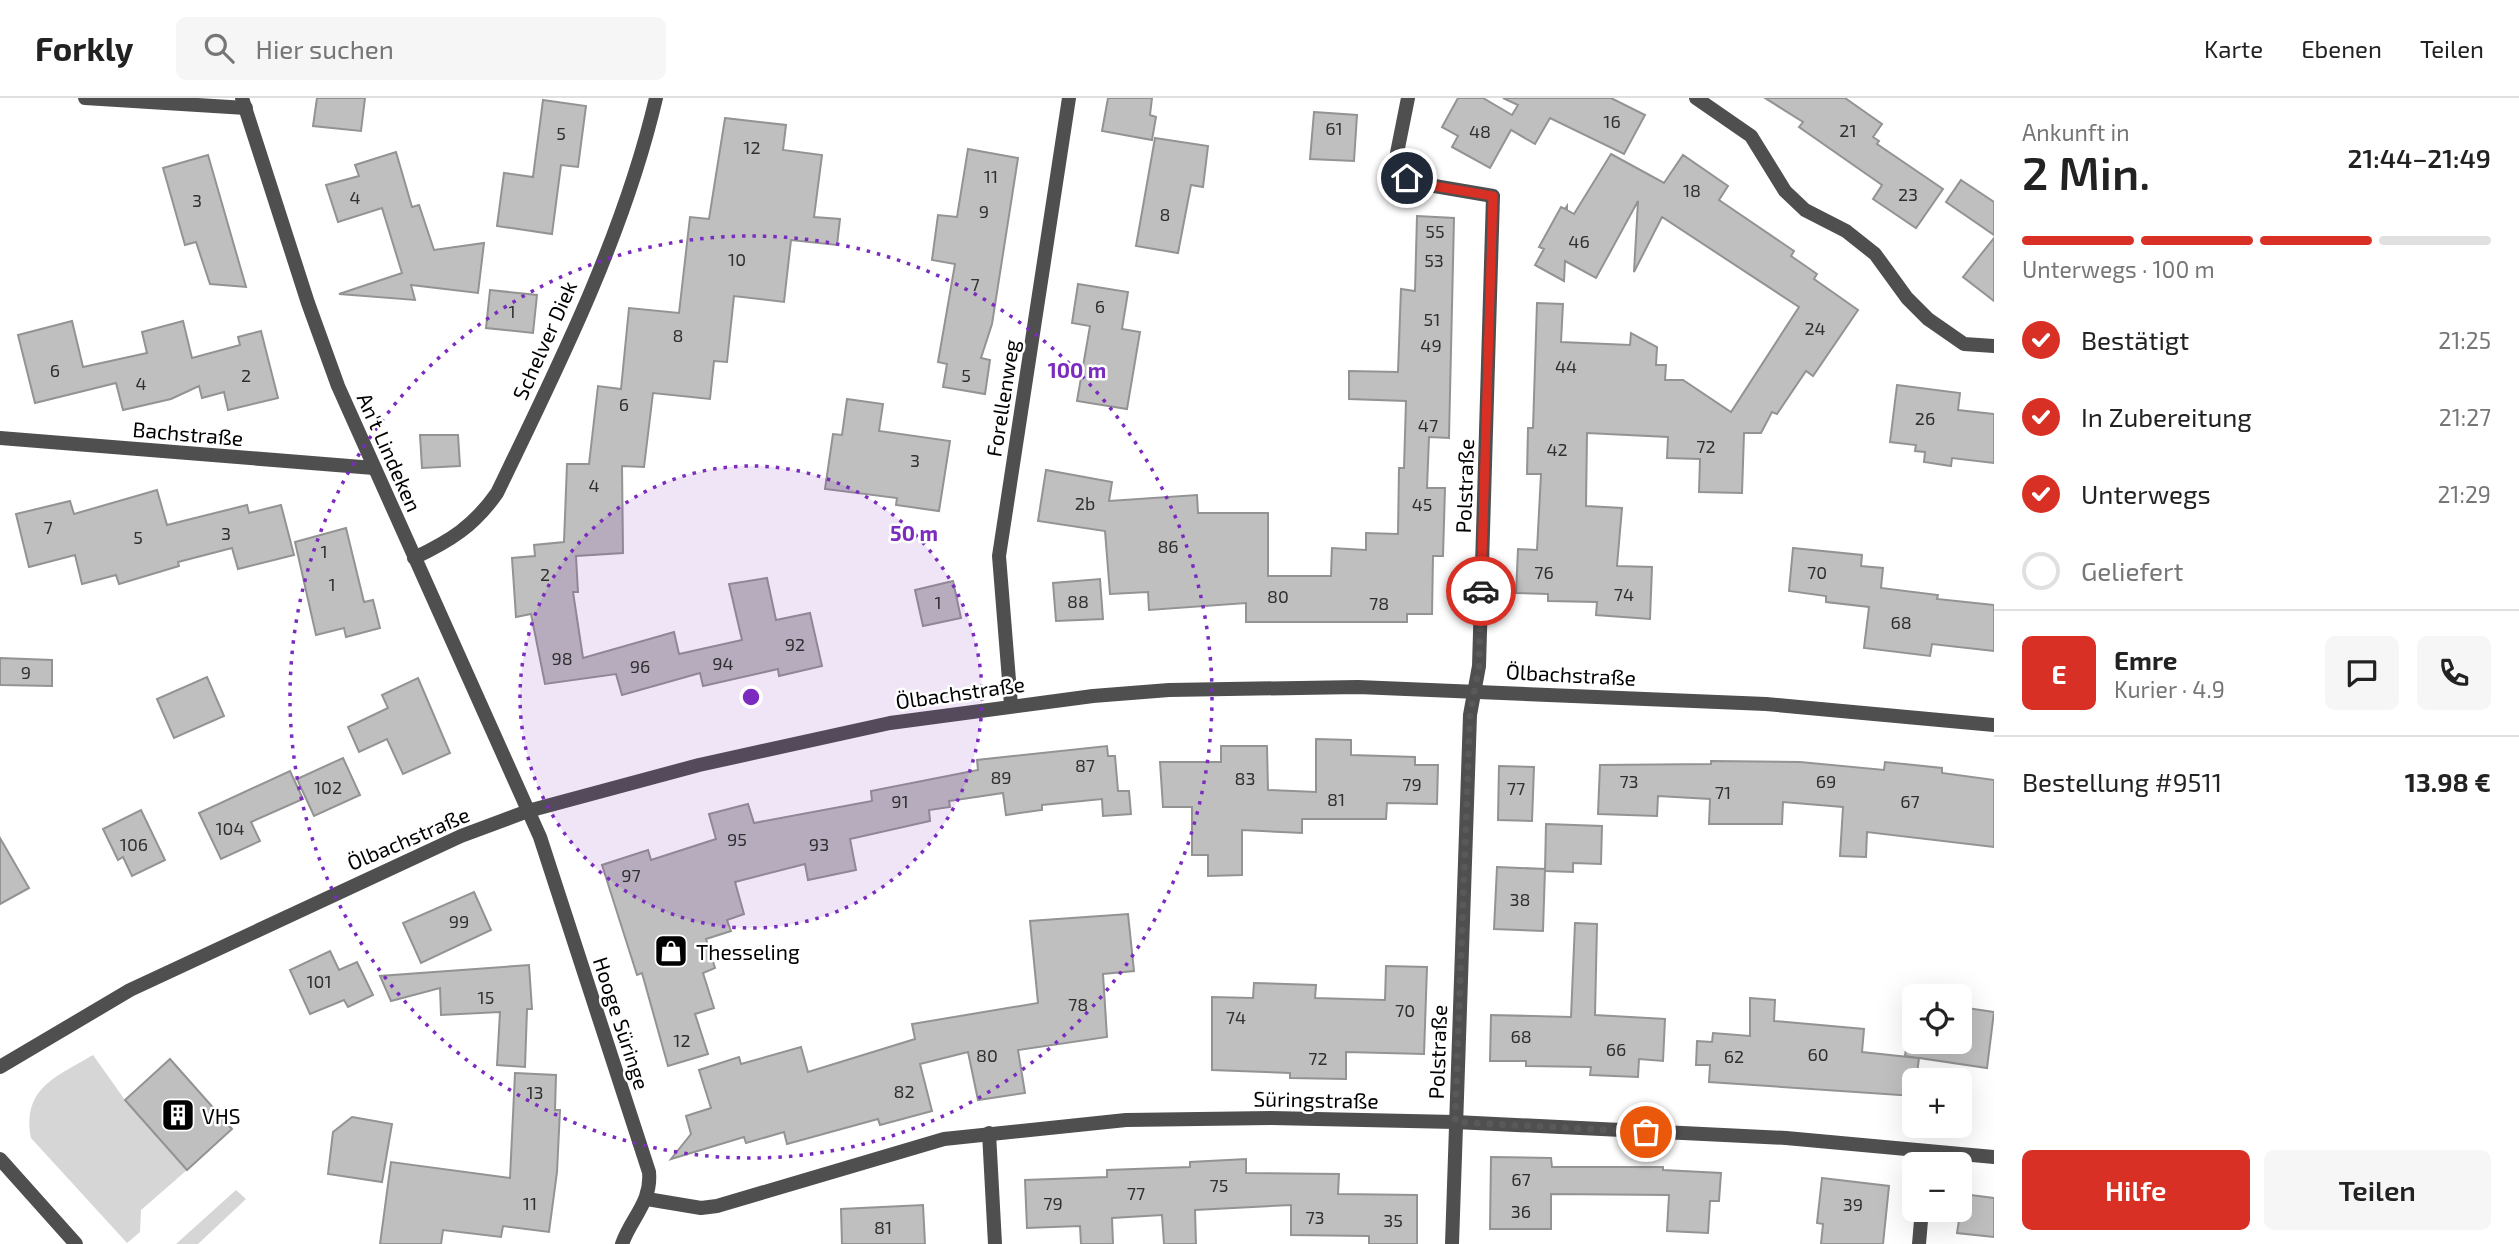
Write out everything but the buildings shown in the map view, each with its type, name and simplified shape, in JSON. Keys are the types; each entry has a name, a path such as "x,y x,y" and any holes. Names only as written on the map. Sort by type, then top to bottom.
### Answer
{"street":[{"path":"85,98 244,103"},
{"name":"Schelver Diek","path":"414,558 442,545 479,519 497,493 580,313 616,226 656,98"},
{"name":"Forellenweg","path":"1011,705 999,556 1069,98"},
{"name":"Polstraße","path":"1408,98 1396,153 1400,172 1416,183 1493,196 1479,666 1469,730 1452,1244"},
{"path":"1696,98 1751,136 1785,191 1805,210 1846,231 1875,254 1907,298 1928,319 1964,344 1994,346"},
{"name":"An't Lindeken","path":"244,103 308,303 373,468 528,811"},
{"name":"Bachstraße","path":"0,438 373,468"},
{"name":"Ölbachstraße","path":"0,1067 130,990 406,860 528,811 798,741 1011,705 1093,696 1218,688 1358,687 1766,704 1994,726"},
{"name":"Hooge Süringe","path":"528,811 540,837 649,1172 647,1199"},
{"name":"Süringstraße","path":"647,1199 701,1208 717,1206 944,1139 1126,1120 1271,1118 1455,1122 1786,1138 1902,1154"},
{"path":"989,1133 995,1244"},
{"name":"Süringstraße","path":"1972,1157 1994,1157"},
{"path":"0,1159 76,1244"},
{"path":"622,1244 628,1228 647,1199"},
{"path":"1919,1244 1921,1222"}],"shaded area":[{"path":"93,1055 125,1100 187,1170 141,1210 140,1232 127,1243 31,1138 32,1107 37,1096 55,1078"},
{"path":"236,1190 246,1199 198,1244 176,1244"}],"way so far":[{"path":"1481,591 1479,666 1470,715 1455,1122 1646,1132"}],"place":[{"name":"Thesseling","path":"671,951"},
{"name":"VHS","path":"178,1115"}],"route":[{"path":"1407,178 1416,183 1493,196 1481,591"}]}
